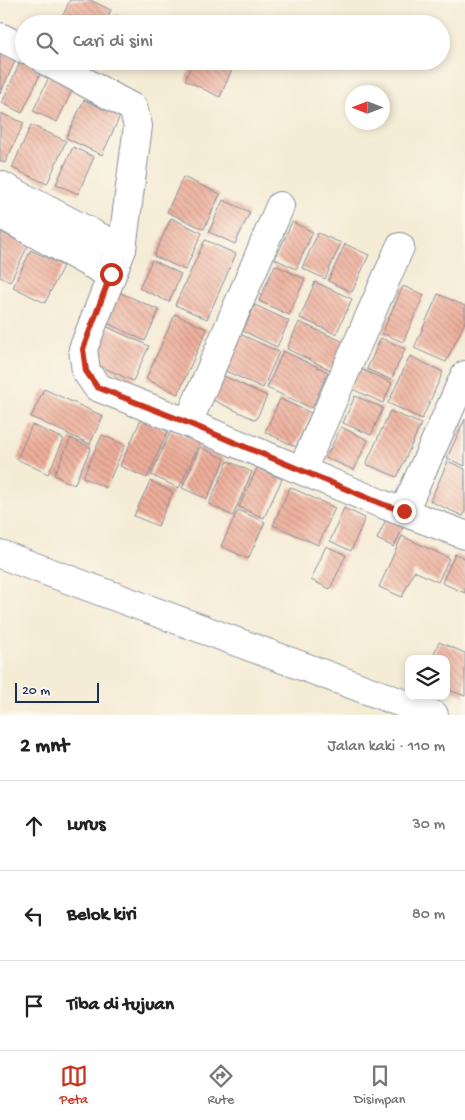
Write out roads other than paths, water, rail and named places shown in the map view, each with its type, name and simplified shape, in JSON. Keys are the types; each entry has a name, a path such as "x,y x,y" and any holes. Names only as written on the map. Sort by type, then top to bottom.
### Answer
{"street":[{"path":"0,37 15,45"},
{"path":"63,70 133,108 138,126 122,249 83,349 86,371 97,387 465,535"},
{"path":"0,185 122,249"},
{"path":"188,423 280,206"},
{"path":"0,214 111,274"},
{"path":"302,470 400,247"},
{"path":"404,511 465,375"},
{"path":"0,554 434,715"}]}
